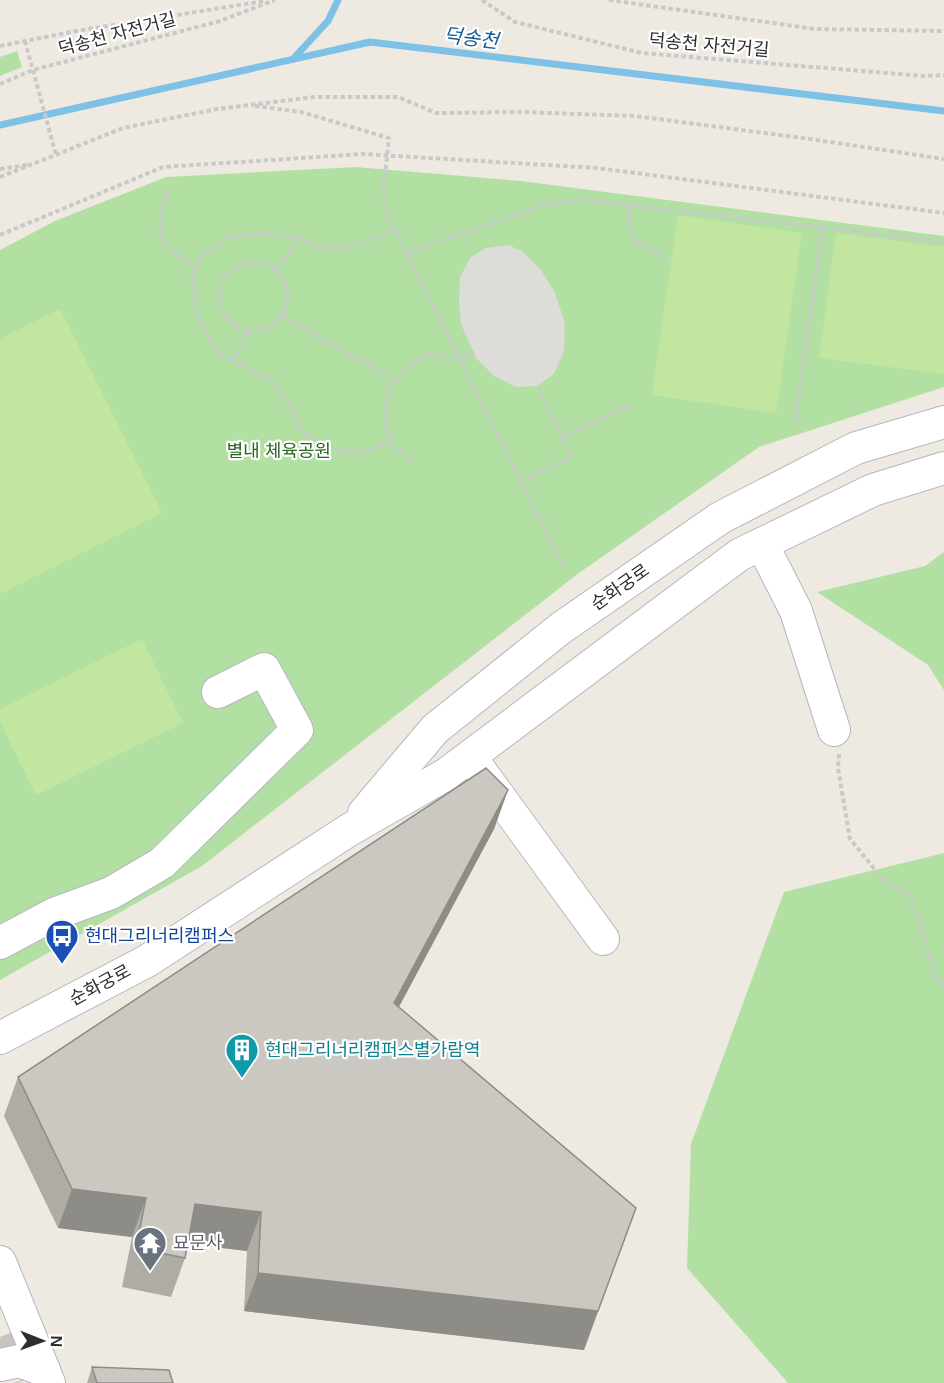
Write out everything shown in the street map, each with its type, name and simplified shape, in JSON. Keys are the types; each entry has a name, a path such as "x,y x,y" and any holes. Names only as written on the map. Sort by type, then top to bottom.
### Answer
{"street":[{"name":"순화궁로","path":"349,830 435,729 561,628 720,518 856,448 944,422"},
{"name":"순화궁로","path":"2,1029 147,961 349,830 445,775 739,555 873,490 944,468"},
{"path":"762,544 796,611 837,740"},
{"path":"0,943 54,914 111,893 162,863 297,730 264,669 218,692"},
{"path":"470,756 603,939"},
{"path":"0,1262 47,1376"},
{"path":"0,1365 20,1361 47,1376"}],"path":[{"path":"0,46 76,31 275,0"},
{"name":"덕송천 자전거길","path":"0,84 33,70 220,21 275,0"},
{"name":"덕송천 자전거길","path":"482,0 515,22 642,53 923,76 944,75"},
{"path":"609,0 815,29 944,31"},
{"path":"25,41 56,155"},
{"path":"0,177 123,128 217,109 314,97 398,97 436,113 522,112 635,116 944,159"},
{"path":"250,105 301,112 389,138 383,193 389,218 566,571"},
{"path":"0,235 163,167 363,154 597,168 944,213"},
{"path":"0,169 36,163"},
{"path":"168,192 160,212 160,232 173,254 196,268"},
{"path":"406,253 544,205 587,200 944,243"},
{"path":"631,205 629,225 636,239 649,251 664,258"},
{"path":"794,426 822,228"},
{"path":"390,441 364,452 341,452 317,443 300,428 287,400 272,381 232,361 213,346 196,309 192,276 202,257 226,238 258,233 300,238 318,247 343,249 395,230"},
{"path":"275,272 300,238"},
{"path":"248,263 267,265 275,272 282,278 288,297 283,316 268,329 249,332 231,324 220,307 220,288 230,271 248,263"},
{"path":"283,316 396,381"},
{"path":"232,361 249,332"},
{"path":"411,462 390,441 385,417 389,388 412,363 433,353 459,360 474,352"},
{"path":"520,481 571,457 537,386"},
{"path":"561,438 635,403"},
{"path":"837,740 838,768 850,839 886,882 910,895 936,978 944,984"}],"green space":[{"path":"17,51 22,67 0,76 0,57"},
{"name":"별내 체육공원","path":"356,167 521,181 944,236 944,387 759,447 579,573 202,866 0,980 0,250 55,221 166,177"},
{"path":"678,215 802,233 776,413 652,395"},
{"path":"836,233 944,247 944,374 819,358"},
{"path":"60,309 162,513 0,594 0,339"},
{"path":"944,552 944,690 928,665 817,592 925,566"},
{"path":"142,639 183,723 36,795 0,722 0,709"},
{"path":"944,853 944,1383 788,1383 687,1268 691,1144 784,892"}],"shaded area":[{"path":"508,245 522,251 541,270 555,293 565,324 564,351 554,374 537,386 516,387 494,376 476,358 461,324 460,277 471,257 486,248"}],"building":[{"name":"현대그리너리캠퍼스별가람역","path":"486,768 508,790 394,1003 636,1208 598,1311 258,1273 261,1212 195,1204 185,1258 136,1248 146,1198 72,1189 18,1077"},
{"path":"92,1367 169,1370 173,1383 97,1383"}],"waterway":[{"path":"293,59 328,21 338,0"},
{"name":"덕송천","path":"0,125 370,42 944,111"}],"tunnel":[{"path":"0,1337 18,1383"}],"place":[{"name":"현대그리너리캠퍼스","path":"62,965"},
{"name":"현대그리너리캠퍼스별가람역","path":"242,1079"},
{"name":"묘문사","path":"150,1272"}]}
